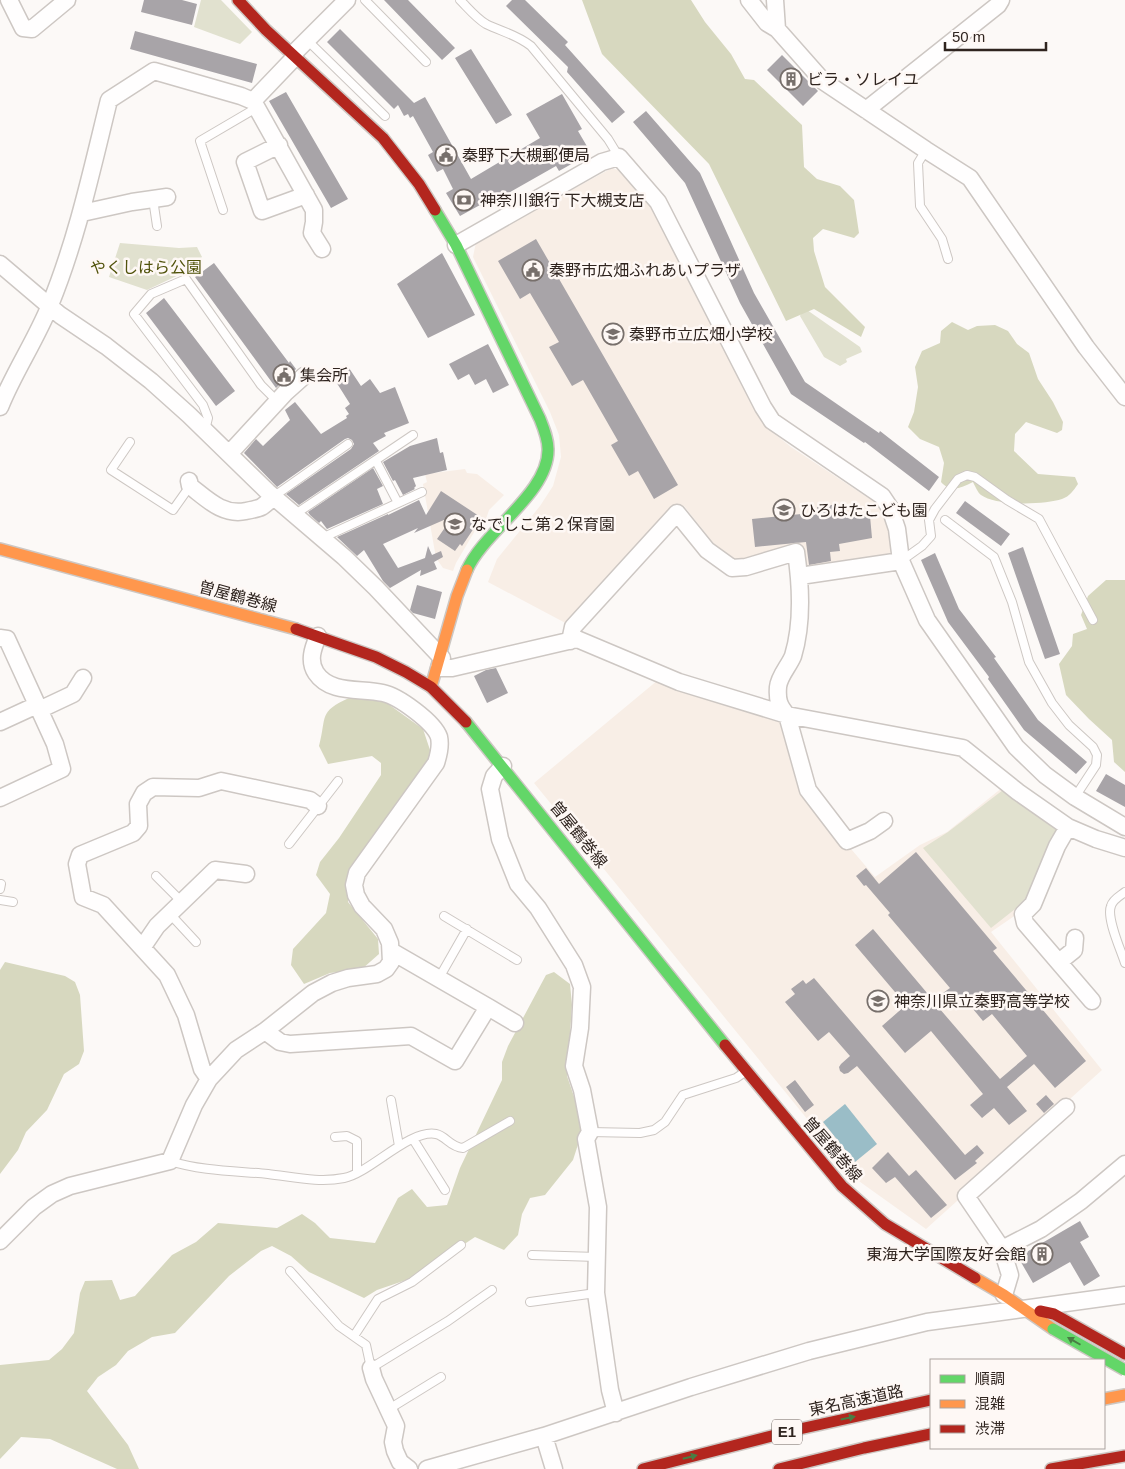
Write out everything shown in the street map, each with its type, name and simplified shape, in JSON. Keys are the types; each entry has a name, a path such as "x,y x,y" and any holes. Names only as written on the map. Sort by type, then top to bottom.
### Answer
{"main road":[{"path":"238,0 294,56 383,138 419,184 456,245 540,419 546,438 548,453 546,466 540,478 532,490 487,540 469,565 454,606 440,663 431,688"},
{"name":"曽屋鶴巻線","path":"0,549 300,630 376,657 406,672 431,688 474,730 746,1071 842,1186 884,1224 1004,1295 1026,1309 1041,1322 1125,1370"},
{"name":"曽屋鶴巻線","path":"1026,1309 1054,1314 1125,1354"},
{"path":"1105,1366 1125,1362"},
{"path":"1105,1399 1125,1395"},
{"name":"東名高速道路","path":"643,1469 795,1430 930,1400"},
{"name":"E1","path":"779,1469 930,1434"},
{"path":"1051,1469 1101,1464 1125,1456"}],"street":[{"path":"9,0 23,28 32,29 67,0"},
{"path":"256,104 307,40 347,0"},
{"path":"749,0 767,23 778,30 823,81 970,178 1086,347 1125,397"},
{"path":"774,0 778,30"},
{"path":"866,110 998,5 1001,0"},
{"path":"0,407 50,306 69,254 82,213 109,100 154,72 241,96 256,104 314,210 312,233 322,249"},
{"path":"279,146 245,162 262,211 306,195"},
{"path":"456,245 602,162 619,157 658,202 763,407 772,420 882,496 890,508 897,529 901,561 927,620 1016,747 1044,774 1110,820 1125,827"},
{"path":"82,213 160,198"},
{"path":"0,264 50,306 151,381 205,430 273,497 344,557 376,588 440,663 452,668 576,639 679,682 787,715 963,748 1018,792 1068,826 1125,848"},
{"path":"229,454 277,401 304,376"},
{"path":"189,484 224,511 237,513 262,508 273,497"},
{"path":"570,641 573,627 677,513 707,550 732,568 746,567 796,552 800,576 799,625 792,657 778,685 779,706 787,715 808,790 847,840 870,831 884,821"},
{"path":"800,576 901,561"},
{"path":"0,1241 34,1207 52,1194 70,1186 170,1161 194,1105 209,1079 236,1050 265,1031 314,993 332,983 348,978 377,974 386,969 391,962 390,943 384,929 362,906 354,885 357,872 436,763 440,750 439,737 432,724 395,698 384,693 341,688 320,680 313,669 312,651 318,636"},
{"path":"0,638 7,639 55,744 62,769 0,798"},
{"path":"0,722 73,694 83,678"},
{"path":"503,766 494,776 490,789 500,839 518,884 538,908 574,965 582,987 580,1028 574,1066 582,1090 590,1132 586,1139 598,1207 596,1293 610,1390 616,1413"},
{"path":"209,1079 202,1069 186,1015 167,975 102,905 83,897 77,864 80,855 133,833 139,826 138,804 144,793 153,787 199,788 220,781 310,800 318,806"},
{"path":"1068,826 1057,846 1033,904 1023,914 1025,923 1092,1001"},
{"path":"142,948 157,926 215,870 246,874"},
{"path":"1059,962 1074,950 1075,938"},
{"path":"391,951 515,1023"},
{"path":"265,1031 280,1042 290,1044 411,1036 455,1061 488,1007"},
{"path":"1004,1295 1010,1275 1002,1249 966,1196 1066,1107"},
{"path":"1002,1249 1041,1229 1081,1201 1125,1164"},
{"path":"427,1469 546,1442 616,1413 691,1387 809,1351 927,1322 1026,1309 1123,1291"},
{"path":"371,1368 374,1379 396,1426 393,1442 395,1451 400,1462 409,1469"},
{"path":"546,1442 554,1469"}],"lane":[{"path":"365,0 426,62"},
{"path":"460,0 479,19 521,37 532,46 608,139 619,157"},
{"path":"307,40 385,116"},
{"path":"223,210 200,141 256,104"},
{"path":"926,150 918,163 920,206 942,239 948,259"},
{"path":"157,226 160,198"},
{"path":"205,430 208,418 203,405 134,314 150,294 186,279 262,385 277,401"},
{"path":"294,515 413,435"},
{"path":"130,442 111,470 173,510 189,484"},
{"path":"273,497 348,444"},
{"path":"376,461 398,503"},
{"path":"901,561 922,546 932,536 929,520 958,479 967,476 975,477 1007,500 1039,519 1093,620"},
{"path":"322,538 422,492"},
{"path":"945,520 994,557 1012,602 1029,662 1052,703 1069,725 1093,746 1097,755 1096,765 1076,797"},
{"path":"289,844 338,781"},
{"path":"156,876 182,902"},
{"path":"1125,892 1111,906 1110,916 1125,963"},
{"path":"0,900 12,902"},
{"path":"170,913 196,942"},
{"path":"444,916 517,960"},
{"path":"439,978 467,930"},
{"path":"590,1132 640,1133 654,1130 665,1122 683,1095 736,1078 746,1071"},
{"path":"391,1100 400,1146"},
{"path":"170,1161 188,1166 288,1176 317,1181 346,1178 400,1146 421,1136 437,1134 456,1147 463,1148 510,1121"},
{"path":"335,1137 346,1136 356,1141 357,1172"},
{"path":"413,1139 445,1190"},
{"path":"354,1336 378,1299 412,1282 461,1245"},
{"path":"532,1255 597,1257"},
{"path":"290,1271 339,1326 366,1345 371,1368 448,1322 492,1290"},
{"path":"530,1302 596,1293"},
{"path":"388,1409 441,1377"}],"shaded area":[{"name":"秦野市立広畑小学校","path":"612,168 621,171 653,205 752,406 766,427 791,447 876,503 884,514 889,529 892,550 888,556 804,570 801,547 748,559 735,559 714,544 684,506 573,627 488,582 497,559 540,506 553,486 561,457 559,435 550,412 473,257 476,242"},
{"name":"なでしこ第２保育園","path":"465,469 467,473 477,474 504,495 489,510 486,519 476,529 453,571 443,568 436,558 423,484 427,482 425,474"},
{"name":"神奈川県立秦野高等学校","path":"658,680 783,718 805,795 875,877 920,845 947,832 1003,787 1061,829 1020,912 991,932 1102,1070 926,1229 856,1179 534,783"}],"green space":[{"path":"201,0 221,0 252,32 240,44 194,27"},
{"path":"582,0 691,0 705,22 731,54 745,79 754,80 802,125 804,167 817,179 840,186 854,200 859,233 854,238 823,229 813,238 814,251 825,287 865,327 861,337 814,309 786,321 709,164 602,54"},
{"name":"やくしはら公園","path":"120,243 179,248 197,247 202,257 185,272 147,290 109,277"},
{"path":"807,310 860,347 862,352 846,359 847,362 840,366 824,357 800,316 802,311"},
{"path":"952,322 968,330 977,326 995,325 1008,331 1017,344 1029,353 1038,379 1063,422 1062,430 1057,433 1026,422 1015,434 1014,451 1038,474 1075,477 1078,484 1067,496 1054,501 1008,503 988,499 981,495 973,482 960,488 952,488 941,482 944,463 939,447 920,439 908,427 914,412 918,387 915,367 922,351 940,343 941,331"},
{"path":"1106,580 1125,580 1125,772 1114,762 1112,740 1066,695 1059,664 1072,646 1073,634 1087,629 1081,615 1088,596"},
{"path":"349,698 384,701 423,729 432,756 349,873 348,902 378,939 379,954 362,969 330,973 304,984 291,965 293,949 326,913 330,894 316,875 320,862 339,838 381,775 381,763 372,756 328,764 319,746 325,716 328,711"},
{"path":"1003,790 1058,831 1028,899 991,928 923,848 948,832"},
{"path":"5,962 65,976 75,982 80,995 84,1051 79,1064 64,1074 47,1110 26,1132 18,1150 0,1174 0,970"},
{"path":"554,972 570,984 572,1005 567,1076 584,1126 573,1160 545,1195 530,1198 522,1214 518,1235 504,1250 475,1237 415,1277 377,1290 364,1298 309,1272 291,1256 272,1246 261,1251 229,1276 175,1333 152,1337 128,1351 116,1365 98,1377 87,1391 128,1445 139,1469 117,1469 50,1439 21,1437 0,1459 0,1365 49,1360 62,1349 74,1333 80,1293 85,1281 112,1280 120,1300 135,1296 172,1255 196,1242 218,1223 277,1228 302,1214 315,1223 330,1238 375,1243 398,1198 412,1189 427,1207 447,1205 460,1168 502,1080 502,1062 508,1046 546,975"}],"water":[{"path":"845,1104 877,1144 855,1162 823,1122"}],"building":[{"path":"144,0 182,0 197,4 192,25 141,12"},
{"path":"384,0 408,0 455,48 442,60"},
{"path":"512,0 525,0 568,42 565,45 625,112 612,123 567,72 568,67 506,6"},
{"path":"340,29 414,103 425,97 471,179 540,138 526,114 562,94 582,129 578,131 588,148 581,152 584,157 559,171 556,166 482,208 480,205 460,216 446,193 453,189 443,169 437,172 428,155 433,152 413,116 410,118 408,114 404,116 398,105 394,109 327,42"},
{"path":"135,31 257,64 252,83 130,49"},
{"path":"471,49 512,115 496,124 455,58"},
{"name":"ビラ・ソレイユ","path":"782,55 818,91 803,106 767,70"},
{"path":"286,92 348,199 331,208 269,101"},
{"path":"646,111 700,173 754,293 805,382 879,433 880,431 939,477 929,491 865,442 791,394 740,303 685,183 633,122"},
{"path":"536,239 678,485 654,499 638,471 629,476 611,445 618,441 583,380 572,386 549,347 559,342 530,293 520,299 498,261"},
{"path":"442,253 475,315 428,338 397,284"},
{"path":"214,263 289,363 290,361 296,369 276,388 195,277"},
{"path":"164,298 235,391 216,406 146,313"},
{"path":"488,344 509,385 493,393 486,379 475,385 469,374 458,380 449,364"},
{"path":"347,365 361,386 370,379 380,393 395,387 409,423 384,433 386,436 373,443 379,451 299,505 286,494 351,449 354,444 352,440 345,439 277,487 244,453 256,439 263,446 290,420 285,410 295,402 321,434 347,418 346,416 349,414 345,408 350,404 333,377 337,375 336,372"},
{"path":"437,438 440,453 443,452 447,470 413,478 416,486 415,489 403,495 383,462 410,446"},
{"path":"373,468 383,486 377,489 383,504 327,529 321,521 319,523 310,515 308,512"},
{"path":"441,491 479,516 474,528 462,546 460,544 455,551 437,539 453,516 414,533 418,528 383,544 398,568 425,558 428,546 432,555 441,551 443,557 434,562 437,569 420,576 421,570 390,588 383,581 364,550 357,556 337,537 419,500 426,515"},
{"path":"965,501 1010,534 1001,546 956,513"},
{"path":"838,504 847,515 863,513 864,516 870,516 872,538 839,544 840,551 830,552 831,561 809,565 806,542 755,547 752,519 811,513 818,511 817,507"},
{"path":"1023,547 1060,654 1045,659 1008,553"},
{"path":"935,553 959,609 996,657 994,658 1038,720 1087,762 1076,774 1024,730 988,679 989,677 948,622 921,560"},
{"path":"417,585 442,592 435,619 413,613 410,610"},
{"path":"496,668 508,693 487,703 474,676 486,670"},
{"path":"1106,774 1125,785 1125,807 1096,791"},
{"path":"916,852 997,948 993,951 1086,1061 1055,1088 1034,1064 1007,1087 1027,1111 1009,1125 994,1108 982,1118 970,1105 983,1094 931,1031 905,1053 882,1026 906,1005 855,945 873,929 933,1000 950,988 888,915 890,913 856,876 866,868 879,884","holes":["963,997 983,1021 992,1014 1027,1056 1000,1079 939,1008"]},
{"path":"814,978 965,1155 977,1145 984,1153 975,1161 977,1163 955,1180 857,1066 848,1073 844,1074 840,1071 839,1067 841,1064 850,1056 829,1032 818,1041 785,1002 795,994 791,989 803,980 806,984"},
{"path":"795,1080 814,1105 805,1112 786,1087"},
{"path":"1046,1095 1054,1104 1044,1113 1036,1104"},
{"path":"888,1152 909,1176 916,1170 947,1205 931,1218 895,1177 886,1183 872,1168"},
{"name":"東海大学国際友好会館","path":"1080,1221 1089,1237 1080,1242 1100,1276 1084,1286 1070,1262 1033,1283 1018,1257"}],"traffic: fast":[{"path":"435,210 456,245 540,419 548,445 546,465 538,481 475,555 467,570"},
{"path":"466,722 725,1045"},
{"path":"1053,1329 1125,1370"}],"traffic: slow":[{"path":"0,549 296,629"},
{"path":"431,687 457,596 467,570"},
{"path":"975,1278 1004,1295 1053,1329"},
{"path":"1105,1399 1125,1395"}],"traffic: jam":[{"path":"238,0 266,30 383,138 419,184 435,210"},
{"path":"296,629 376,657 406,672 431,687 466,722"},
{"path":"725,1045 842,1186 885,1224 975,1278"},
{"path":"1040,1311 1054,1314 1125,1354"},
{"path":"643,1469 795,1430 930,1400"},
{"path":"779,1469 930,1434"},
{"path":"1051,1469 1125,1456"}],"place":[{"name":"ビラ・ソレイユ","path":"791,79"},
{"name":"秦野下大槻郵便局","path":"446,155"},
{"name":"神奈川銀行 下大槻支店","path":"464,200"},
{"name":"秦野市広畑ふれあいプラザ","path":"533,270"},
{"name":"秦野市立広畑小学校","path":"613,334"},
{"name":"集会所","path":"284,375"},
{"name":"ひろはたこども園","path":"784,510"},
{"name":"なでしこ第２保育園","path":"455,524"},
{"name":"神奈川県立秦野高等学校","path":"878,1001"},
{"name":"東海大学国際友好会館","path":"1042,1254"}]}
